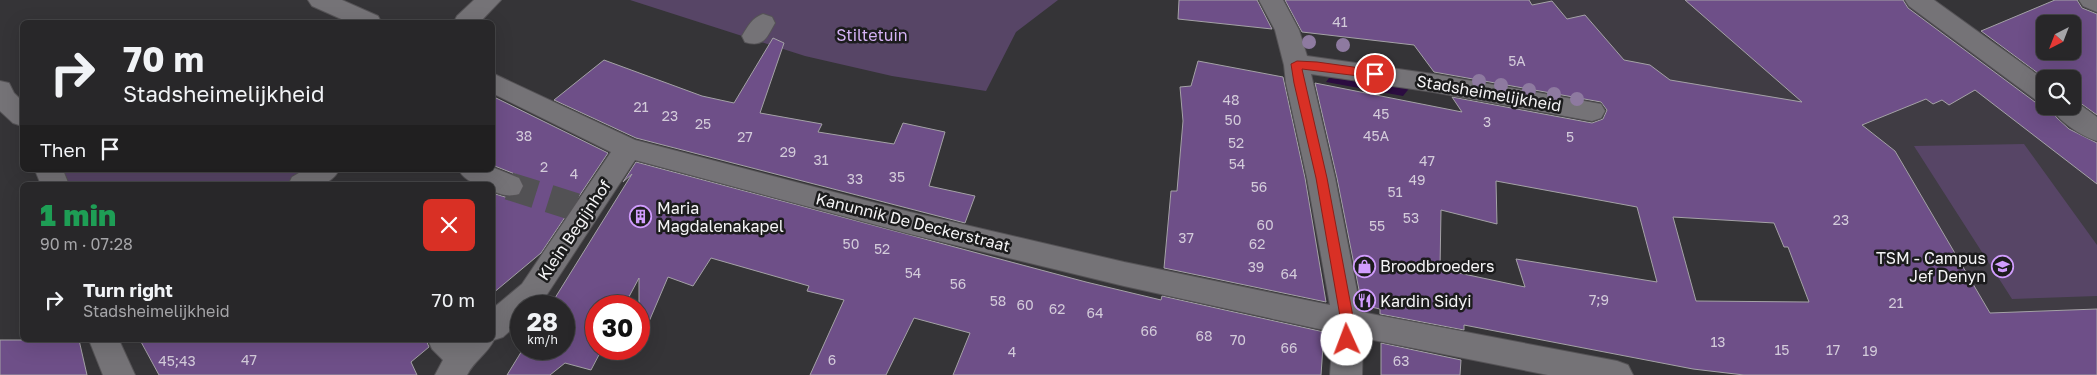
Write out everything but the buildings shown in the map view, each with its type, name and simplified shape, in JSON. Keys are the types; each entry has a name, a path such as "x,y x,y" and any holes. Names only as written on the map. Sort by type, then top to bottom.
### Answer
{"street":[{"path":"320,0 365,20"},
{"path":"468,20 489,0"},
{"path":"1271,0 1287,30 1297,64 1299,83 1321,178 1348,322 1346,375"},
{"path":"1916,0 2036,87"},
{"path":"2091,0 2097,4"},
{"name":"Stadsheimelijkheid","path":"1297,64 1317,65 1433,83 1592,111"},
{"name":"Kanunnik De Deckerstraat","path":"495,83 628,148 919,225 1114,271 1348,322 1618,375"},
{"path":"0,90 3,98 20,114"},
{"path":"2075,115 2097,131"},
{"name":"Klein Begijnhof","path":"495,325 532,293 628,148"},
{"path":"307,182 322,172"},
{"path":"478,172 509,186"},
{"path":"105,342 119,375"}],"shaded area":[{"name":"TSM - Campus Jef Denyn","path":"1529,0 1906,0 2036,96 2036,115 2061,115 2097,142 2097,375 1966,375 1580,65"},
{"path":"1329,78 1412,85 1403,96 1326,82"}],"green space":[{"name":"Stiltetuin","path":"630,0 1058,0 1016,32 986,91 892,76 805,56"},
{"path":"2024,144 2097,245 2097,296 2012,299 1914,146"},
{"path":"64,172 305,172 289,182 69,182"}],"tunnel":[{"path":"509,186 588,211"}],"place":[{"name":"Maria Magdalenakapel","path":"641,217"},
{"name":"Broodbroeders","path":"1364,266"},
{"name":"TSM - Campus Jef Denyn","path":"2002,267"},
{"name":"Kardin Sidyi","path":"1364,301"}],"route":[{"path":"1347,340 1348,322 1321,178 1299,83 1297,64 1317,65 1375,74"}]}
